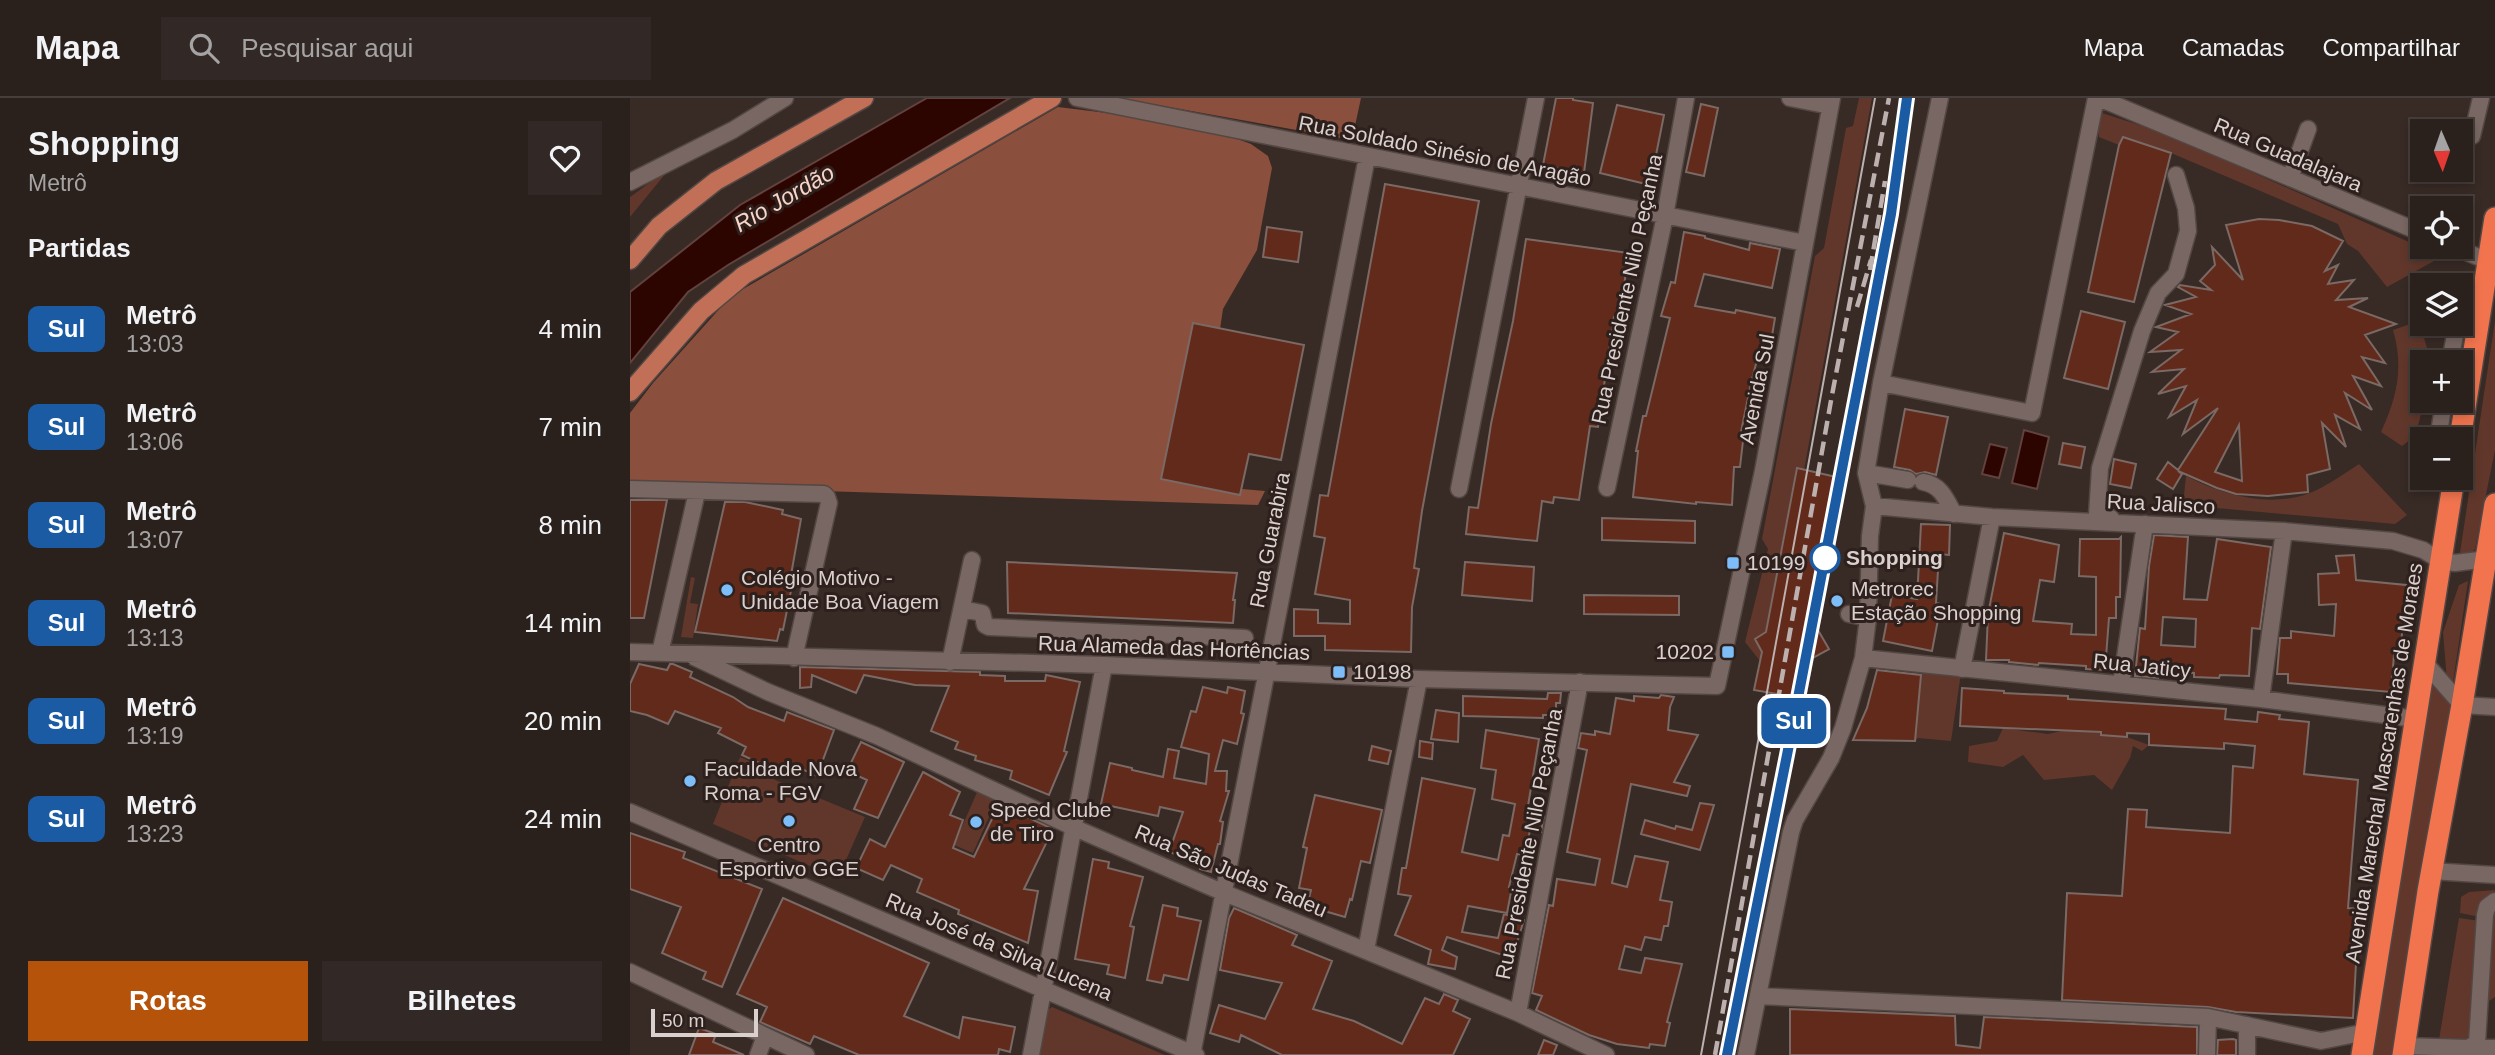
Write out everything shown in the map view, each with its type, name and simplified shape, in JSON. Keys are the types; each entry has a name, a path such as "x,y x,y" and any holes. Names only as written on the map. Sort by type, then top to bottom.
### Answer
{"highway":[{"path":"2462,427 2495,218"},
{"name":"Avenida Marechal Mascarenhas de Moraes","path":"2362,1055 2452,490"},
{"path":"2404,1050 2431,871 2490,559 2495,504"}],"main road":[{"path":"630,260 662,224 716,181 863,98"},
{"path":"630,392 701,311 744,275 1052,98"}],"street":[{"path":"630,174 708,137 773,98"},
{"path":"630,182 733,130 785,98"},
{"name":"Rua Soldado Sinésio de Aragão","path":"1077,98 1805,243"},
{"path":"1459,489 1536,98"},
{"name":"Rua Presidente Nilo Peçanha","path":"1607,488 1665,216 1686,98"},
{"path":"1746,1055 1791,832 1795,820 1831,758 1843,728 1863,658 1874,506 1866,473 1881,383 1940,98"},
{"path":"1881,383 2032,413 2098,98"},
{"name":"Rua Guadalajara","path":"2098,98 2410,228"},
{"path":"2473,132 2481,98"},
{"path":"1800,99 1831,102"},
{"name":"Avenida Sul","path":"1717,686 1763,471 1831,102"},
{"path":"2290,178 2308,129"},
{"name":"Rua Guarabira","path":"1193,1054 1222,892 1367,157"},
{"path":"2127,523 2097,515 2100,468 2142,331 2158,293 2176,274 2188,231 2186,208 2176,175"},
{"path":"2473,255 2488,261"},
{"path":"2473,313 2481,308"},
{"path":"1866,473 1932,484 1942,491 1954,514"},
{"path":"630,489 824,494 828,498 794,658"},
{"path":"660,653 697,492"},
{"name":"Rua Jalisco","path":"1874,506 1992,517 2284,531 2393,541 2423,550 2441,561"},
{"path":"1962,669 1992,517"},
{"path":"2121,684 2145,524"},
{"path":"2260,699 2284,531"},
{"path":"2441,561 2466,564 2490,559"},
{"path":"950,662 972,560"},
{"path":"962,609 982,613 985,625 989,627 1245,638"},
{"path":"1849,614 1868,618"},
{"name":"Rua Alameda das Hortências","path":"630,652 1104,665 1419,679 1717,686"},
{"name":"Rua São Judas Tadeu","path":"689,654 768,692 877,736 1075,828 1222,892 1518,1013 1606,1055"},
{"name":"Rua Jaticy","path":"1863,658 2260,699 2416,719"},
{"path":"2425,663 2462,705 2495,707"},
{"path":"1031,1055 1104,665"},
{"path":"1366,950 1419,679"},
{"name":"Rua Presidente Nilo Peçanha","path":"1518,1013 1580,682"},
{"name":"Rua José da Silva Lucena","path":"630,812 1193,1054"},
{"path":"2431,871 2495,875"},
{"path":"2468,1048 2477,1044 2488,1004 2487,907 2495,901"},
{"path":"630,972 806,1055"},
{"path":"1758,996 2208,1017 2321,1041 2366,1032"},
{"path":"2207,1055 2208,1017"},
{"path":"2247,1055 2248,1026"},
{"path":"758,1055 765,1036"},
{"path":"2404,1050 2495,1048"}],"shaded area":[{"path":"1119,98 1361,98 1352,140"},
{"path":"1859,98 1872,98 1804,470 1796,469 1760,661 1745,642 1768,549 1762,539 1815,256 1824,248 1846,128 1853,126"},
{"path":"1058,107 1156,119 1232,137 1251,144 1268,156 1272,168 1257,250 1223,309 1197,485 1265,491 1258,505 791,490 630,481 630,413 653,383 731,296"},
{"path":"2102,113 2164,133 2410,242 2410,259 2434,261 2387,287 2358,251 2347,244 2338,224 2171,153 2123,138 2119,145 2099,137 2096,119"},
{"path":"666,173 630,217 630,197"},
{"path":"2495,321 2495,450 2475,549 2458,566 2469,490 2473,490 2473,467"},
{"path":"2410,324 2410,336 2423,336 2427,348 2410,350 2410,413 2421,413 2417,427 2410,427 2410,439 2402,446 2381,432 2397,382 2398,357 2393,330"},
{"path":"2359,464 2407,515 2395,524 2183,505 2186,476 2229,493 2276,500 2314,491"},
{"path":"691,577 695,578 690,603 698,604 693,638 681,637"},
{"path":"2468,581 2453,682 2447,681 2443,632 2459,585"},
{"path":"1922,670 1961,673 1951,741 1918,738 1915,741"},
{"path":"2433,683 2454,707 2399,1055 2372,1055 2400,869"},
{"path":"2003,728 2048,734 2066,730 2086,731 2127,737 2149,745 2142,751 2133,746 2130,758 2112,790 2094,775 2044,780 2023,755 2003,767 1968,762 1969,746 1997,741"},
{"name":"Centro Esportivo GGE","path":"740,757 774,772 773,779 865,817 838,878 713,824"},
{"name":"Speed Clube de Tiro","path":"978,790 997,799 973,853 954,845"},
{"path":"2495,890 2480,917 2460,913 2461,897 2469,892"},
{"path":"2495,906 2495,997 2489,1001 2489,931"},
{"path":"2459,918 2480,921 2476,1040 2438,1046"},
{"path":"1052,1007 1165,1055 1037,1055 1046,1011"}],"water":[{"name":"Rio Jordão","path":"927,98 1010,98 728,265 688,292 630,363 630,292 740,205"},
{"path":"2024,430 2049,437 2037,489 2012,483"},
{"path":"1990,444 2007,448 1999,478 1982,474"}],"building":[{"path":"1556,98 1573,98 1593,103 1584,173 1543,165"},
{"path":"1701,104 1718,108 1704,176 1686,172"},
{"path":"1617,105 1664,115 1650,185 1600,173"},
{"path":"2123,137 2171,153 2134,302 2088,292 2119,145"},
{"path":"1385,184 1479,201 1422,511 1414,568 1419,569 1412,607 1411,652 1325,650 1325,636 1294,636 1294,609 1318,610 1318,623 1350,624 1350,600 1315,594 1325,538 1314,536 1320,495 1328,496"},
{"path":"2259,219 2279,220 2312,226 2343,241 2325,271 2338,265 2328,284 2354,280 2336,300 2368,298 2349,307 2396,324 2365,335 2385,363 2362,357 2381,386 2353,376 2372,410 2345,393 2360,429 2335,415 2346,447 2322,423 2330,469 2307,475 2308,492 2268,496 2236,494 2178,471 2182,474 2173,489 2157,479 2168,462 2178,470 2218,408 2183,434 2197,400 2169,417 2186,386 2158,394 2184,369 2152,372 2181,350 2150,352 2178,332 2156,327 2191,314 2165,305 2196,297 2178,287 2180,285 2211,290 2200,281 2215,265 2212,247 2243,280 2226,225","holes":["2239,425 2242,481 2215,472"]},
{"path":"1267,227 1302,232 1298,262 1263,257"},
{"path":"1684,232 1749,250 1750,243 1780,249 1772,288 1704,274 1695,306 1735,313 1736,310 1775,318 1771,342 1762,341 1751,383 1741,432 1744,432 1740,467 1734,467 1732,505 1633,497 1636,451 1643,416 1646,416 1670,318 1661,316 1671,282 1675,283"},
{"path":"1526,239 1629,253 1619,318 1614,317 1598,427 1590,426 1579,500 1554,497 1553,503 1542,501 1537,541 1466,534 1469,507 1478,508"},
{"path":"2081,311 2125,322 2108,389 2064,378"},
{"path":"1193,323 1304,345 1281,460 1249,454 1240,495 1161,479"},
{"path":"1905,409 1948,417 1936,475 1925,472 1916,474 1894,467"},
{"path":"2063,443 2085,447 2081,468 2059,464"},
{"path":"2114,459 2136,464 2131,488 2110,484"},
{"name":"Shopping","path":"1797,468 1845,479 1818,630 1829,649 1813,658 1805,699 1754,690 1762,652 1755,639 1766,632"},
{"path":"630,500 667,500 644,618 630,618"},
{"path":"725,502 745,502 783,510 782,514 801,519 791,575 794,576 783,630 780,629 777,641 695,632"},
{"path":"1602,518 1695,521 1695,543 1602,540"},
{"path":"1921,524 1950,525 1949,555 1939,554 1936,603 1941,604 1932,651 1883,641 1892,595 1917,599"},
{"path":"2004,533 2059,545 2054,582 2040,580 2033,621 2072,624 2071,634 2096,635 2096,577 2079,576 2080,539 2121,537 2120,597 2116,597 2116,618 2109,618 2105,670 2086,669 2086,666 1986,660 1988,614"},
{"path":"2154,535 2188,537 2184,599 2207,600 2217,539 2271,547 2260,629 2252,628 2249,676 2194,677 2194,673 2159,671 2158,678 2135,676 2140,628 2145,629","holes":["2163,617 2196,619 2195,647 2161,645"]},
{"path":"2354,555 2356,580 2416,586 2412,623 2403,622 2400,656 2394,655 2391,692 2288,683 2288,674 2277,674 2280,638 2291,638 2291,631 2334,636 2336,604 2319,605 2318,574 2339,573 2336,556"},
{"path":"1007,562 1237,573 1233,623 1008,613"},
{"path":"1465,562 1534,567 1532,601 1462,595"},
{"path":"1584,595 1679,596 1679,615 1584,614"},
{"path":"639,664 667,670 670,664 673,664 692,672 690,677 748,707 784,721 787,712 834,730 817,776 791,764 786,775 742,755 746,747 718,733 721,728 675,711 668,724 630,711 630,684"},
{"path":"800,667 980,672 980,675 1005,676 1005,681 1045,681 1046,675 1080,682 1064,751 1067,752 1049,795 1010,779 1012,771 975,760 976,756 955,749 958,742 931,731 949,686 915,685 864,675 856,693 812,675 811,687 800,688"},
{"path":"1877,670 1921,675 1915,741 1853,740 1867,708"},
{"path":"1203,687 1227,693 1228,687 1245,691 1241,713 1244,714 1237,744 1223,740 1215,771 1227,771 1226,791 1229,791 1220,821 1223,822 1220,844 1211,872 1200,869 1201,863 1169,852 1183,812 1160,807 1158,816 1101,804 1110,763 1163,777 1168,749 1179,751 1174,778 1206,784 1209,754 1181,747 1191,711 1196,712"},
{"path":"1962,688 2068,696 2068,699 2226,709 2225,719 2257,722 2258,712 2280,715 2279,719 2309,722 2304,774 2358,780 2348,908 2359,909 2353,1018 2062,1000 2067,893 2122,896 2128,809 2147,810 2146,827 2230,833 2233,766 2253,768 2255,746 2224,743 2224,749 2149,745 2149,734 2127,733 2127,737 2101,735 2101,732 1960,726"},
{"path":"1548,693 1561,693 1560,703 1556,703 1556,715 1543,715 1543,718 1463,716 1463,696 1547,699"},
{"path":"1661,695 1674,697 1670,707 1668,730 1698,735 1674,782 1690,786 1687,796 1631,784 1612,883 1627,887 1635,856 1668,862 1660,900 1672,902 1668,926 1664,926 1661,940 1645,937 1641,950 1625,946 1619,969 1641,973 1645,958 1682,964 1667,1022 1670,1023 1665,1046 1650,1044 1649,1048 1617,1044 1589,1035 1536,1010 1542,996 1532,993 1549,905 1553,906 1557,879 1595,885 1600,859 1567,852 1587,750 1578,748 1581,733 1595,735 1595,731 1610,734 1616,698 1634,701 1634,696 1659,698"},
{"path":"1436,710 1459,713 1458,742 1431,739"},
{"path":"1486,730 1539,739 1527,812 1544,816 1541,832 1530,829 1526,855 1517,854 1509,887 1512,887 1507,913 1468,906 1462,932 1498,938 1504,914 1524,920 1512,958 1447,937 1442,950 1457,957 1455,969 1428,964 1431,950 1395,935 1411,896 1398,894 1402,868 1406,868 1422,778 1475,789 1462,852 1498,860 1503,835 1509,836 1515,804 1492,799 1496,770 1481,768"},
{"path":"1420,741 1433,743 1432,759 1419,757"},
{"path":"861,742 904,762 878,818 854,809 867,780 847,771"},
{"path":"1372,746 1391,751 1388,764 1369,760"},
{"path":"923,772 960,792 950,815 963,820 953,848 974,857 999,804 1053,829 1024,889 1038,891 1028,943 958,914 959,910 917,892 922,879 891,865 883,880 856,868 870,839 885,847"},
{"path":"1315,795 1382,810 1370,863 1361,861 1345,917 1307,906 1311,890 1299,888 1307,848 1303,847"},
{"path":"1700,803 1714,805 1700,850 1641,834 1645,820 1675,829 1676,826 1692,830"},
{"path":"630,833 685,852 683,858 762,889 722,987 703,979 706,972 662,953 681,907 630,889"},
{"path":"1093,859 1109,862 1108,868 1143,877 1130,926 1134,927 1125,978 1107,974 1109,965 1075,959"},
{"path":"783,898 929,963 904,1016 959,1038 963,1017 1015,1027 1010,1052 999,1049 998,1055 859,1055 814,1036 810,1044 760,1022 767,1007 737,994"},
{"path":"1163,905 1178,908 1177,916 1201,921 1188,980 1164,975 1162,983 1147,980"},
{"path":"1234,908 1297,935 1292,945 1332,961 1313,1009 1354,1021 1402,1044 1425,998 1439,1004 1444,994 1458,1000 1453,1011 1470,1019 1453,1055 1282,1055 1241,1035 1239,1042 1210,1033 1219,1005 1265,1019 1282,983 1220,970 1229,918"},
{"path":"1790,1009 1955,1016 1956,1045 1980,1048 1984,1017 2197,1027 2197,1055 1790,1055"},
{"path":"699,1028 716,1034 713,1042 744,1055 689,1055"},
{"path":"1544,1040 1557,1045 1553,1055 1538,1055"},
{"path":"2218,1040 2236,1040 2236,1055 2217,1055"}],"tram line":[{"path":"1701,1055 1875,98"}],"railway":[{"path":"1715,1055 1832,395 1889,98"},
{"path":"1727,1055 1890,214 1907,98"},
{"path":"1870,270 1885,181"},
{"path":"1857,307 1871,260"}],"metro line":[{"name":"Sul","path":"1727,1055 1891,214 1907,98"}],"place":[{"name":"Shopping","path":"1825,558"},
{"name":"10199","path":"1733,563"},
{"name":"Colégio Motivo - Unidade Boa Viagem","path":"727,590"},
{"name":"Metrorec Estação Shopping","path":"1837,601"},
{"name":"10202","path":"1728,652"},
{"name":"10198","path":"1339,672"},
{"name":"Faculdade Nova Roma - FGV","path":"690,781"},
{"name":"Centro Esportivo GGE","path":"789,821"},
{"name":"Speed Clube de Tiro","path":"976,822"}]}
